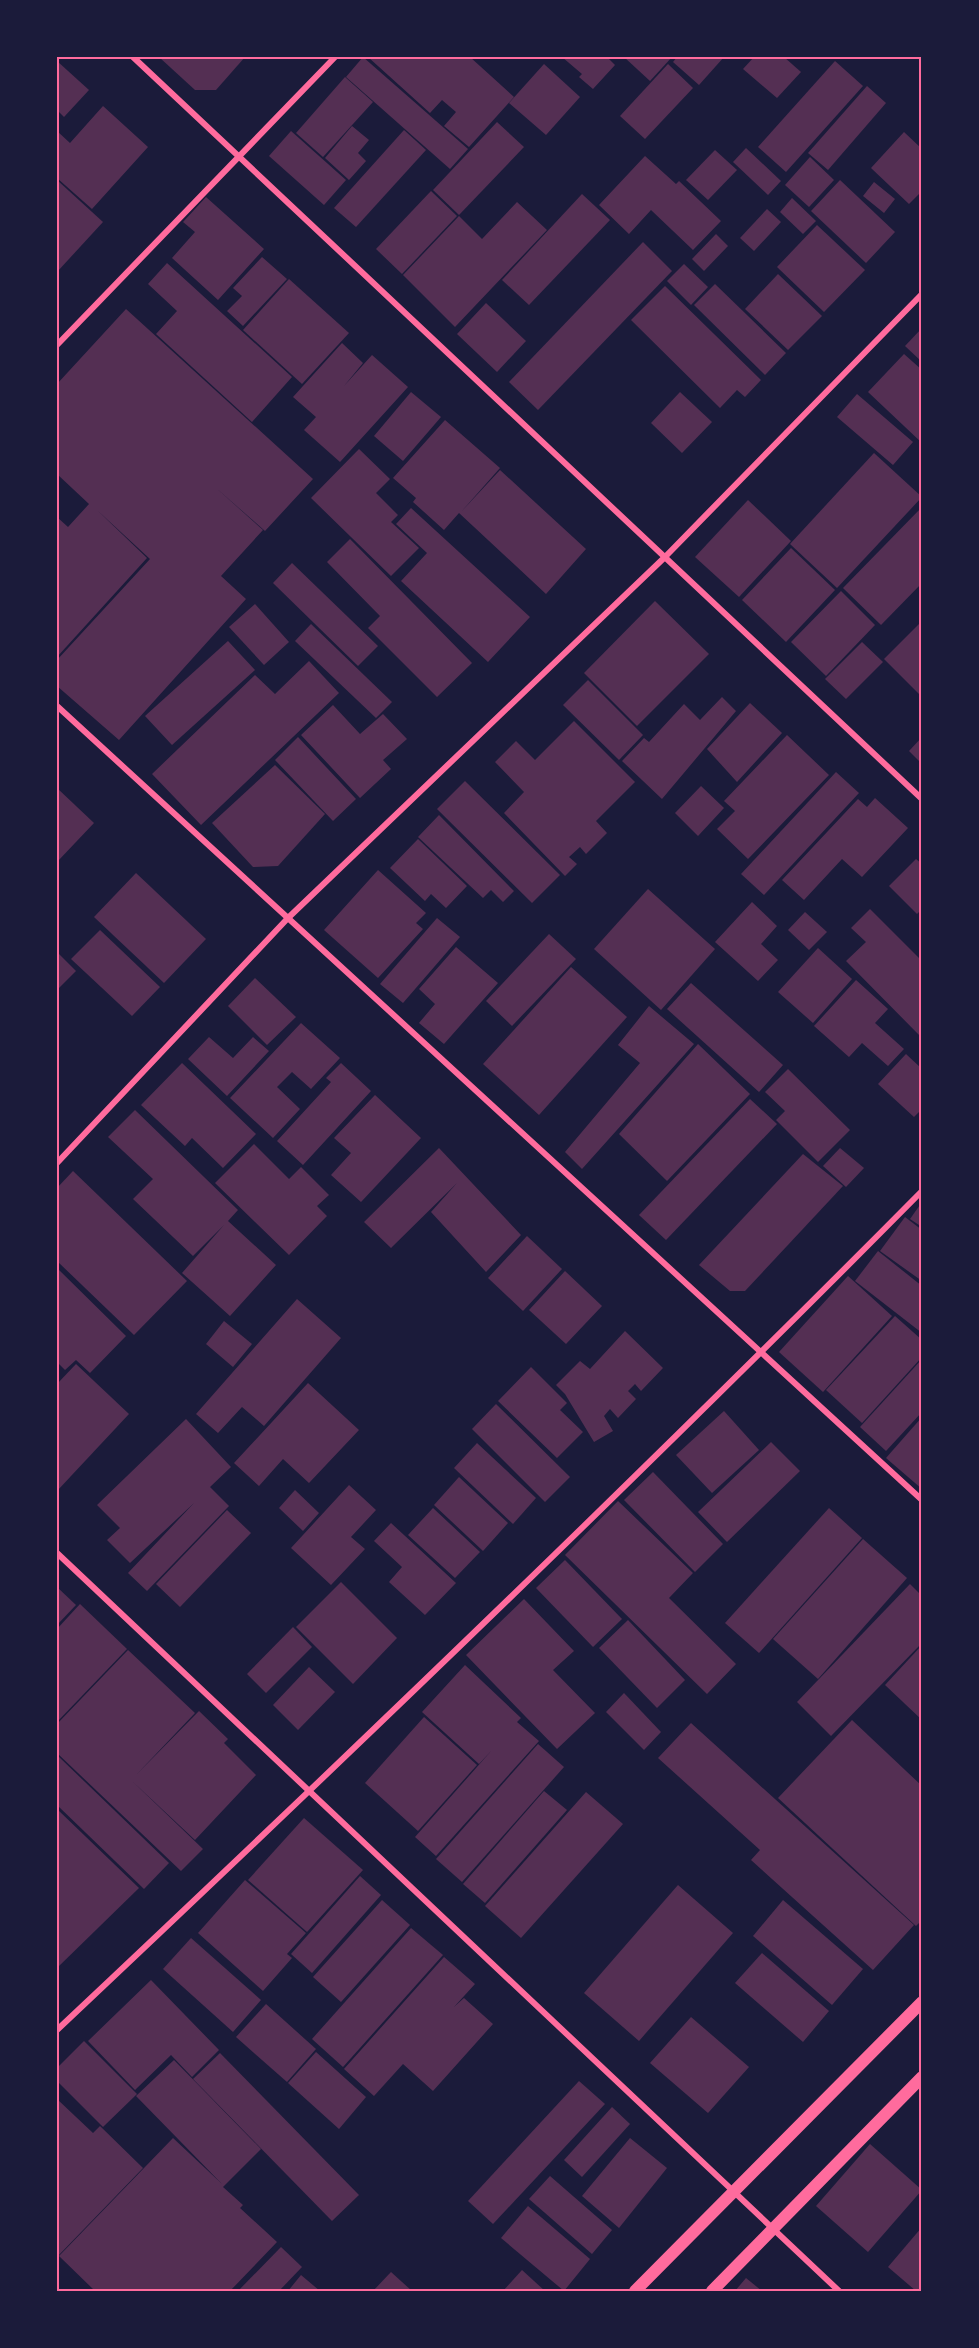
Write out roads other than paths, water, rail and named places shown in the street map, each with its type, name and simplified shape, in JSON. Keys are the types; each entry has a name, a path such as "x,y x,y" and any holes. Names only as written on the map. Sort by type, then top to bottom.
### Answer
{"main road":[{"path":"635,2291 736,2193 922,2002"},
{"path":"712,2291 775,2230 922,2077"}],"street":[{"path":"133,57 922,799"},
{"path":"57,345 335,57"},
{"path":"57,1163 288,918 665,557 922,294"},
{"path":"57,706 922,1500"},
{"path":"57,2030 310,1792 762,1353 922,1191"},
{"path":"57,1553 839,2291"}]}
